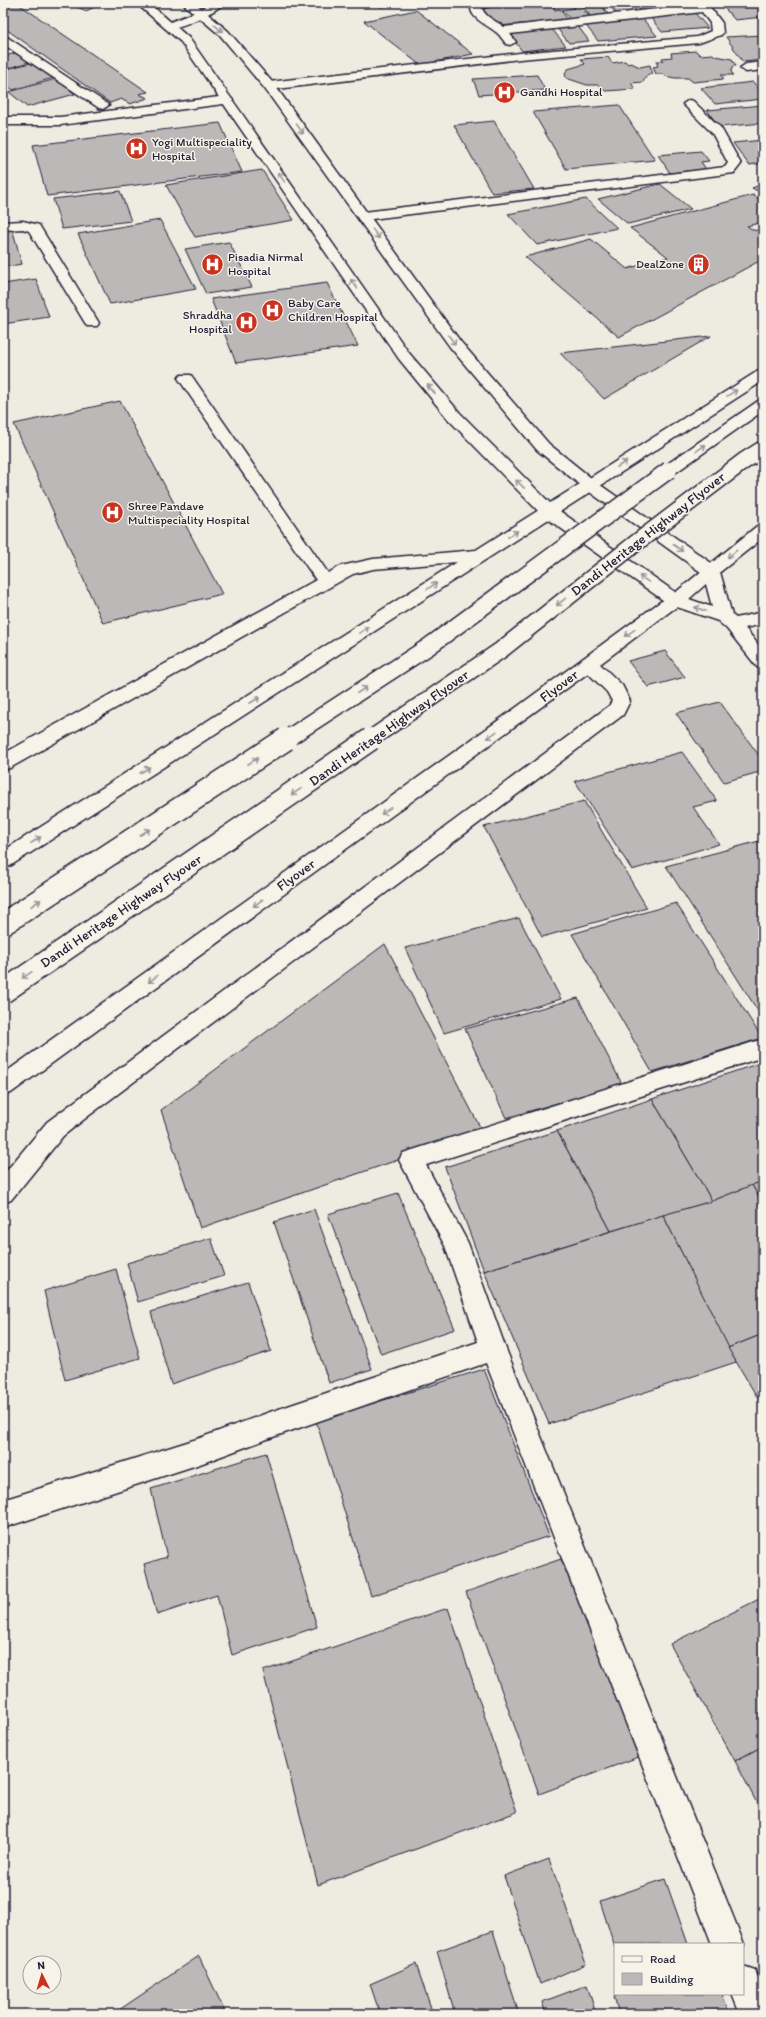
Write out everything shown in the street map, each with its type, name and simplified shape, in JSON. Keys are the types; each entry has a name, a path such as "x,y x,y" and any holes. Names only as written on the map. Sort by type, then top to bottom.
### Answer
{"main road":[{"path":"142,3 185,40 404,356 454,416 548,511 676,601 729,621 763,618"},
{"path":"188,3 224,33 269,86 455,344 543,447 590,485 711,571 729,621 763,663"},
{"path":"169,26 200,14 218,3"},
{"path":"491,3 476,6 476,11 483,19 502,31 520,56"},
{"path":"269,86 520,56 699,40 717,33 716,23 703,6 502,31"},
{"path":"3,39 103,105"},
{"path":"746,68 763,66"},
{"path":"3,122 60,121 227,100"},
{"path":"364,216 729,170 735,164 717,131 689,104"},
{"path":"3,226 23,225 34,228 92,323"},
{"path":"3,861 763,374"},
{"path":"186,378 325,581"},
{"path":"3,924 428,647 669,470 763,404"},
{"name":"Dandi Heritage Highway Flyover","path":"3,992 501,650 642,538 744,461 763,449"},
{"name":"Flyover","path":"3,1086 524,712 666,606 676,601 763,530"},
{"path":"3,762 347,570 373,564 480,555"},
{"path":"3,1193 55,1129 79,1110 616,710 621,701 615,689 589,664"},
{"path":"728,1943 492,1349 456,1243 411,1160 763,1048"},
{"path":"3,1514 200,1451 278,1422 492,1349"},
{"path":"744,1984 756,2014"}],"building":[{"path":"3,3 17,3 148,92 139,94 148,98 130,104 121,99 110,103 3,27"},
{"path":"68,3 90,3 97,6 86,11"},
{"path":"376,3 406,3 380,7"},
{"path":"520,3 522,6 557,4 553,5 555,10 560,9 568,20 498,26 496,21 489,21 482,7"},
{"path":"571,3 577,3 591,18 571,20 562,10 575,8"},
{"path":"580,3 599,3 610,16 592,18"},
{"path":"607,3 629,3 638,12 618,15"},
{"path":"635,3 660,3 664,9 641,11"},
{"path":"662,3 692,3 693,4 665,6"},
{"path":"720,3 759,3 763,7 763,17 735,20"},
{"path":"416,10 473,54 420,65 364,21"},
{"path":"694,12 708,28 662,32 649,16"},
{"path":"642,18 657,36 598,41 584,23"},
{"path":"577,25 589,41 569,43 556,27"},
{"path":"551,28 566,46 522,51 508,32"},
{"path":"763,35 763,60 743,62 726,37"},
{"path":"696,51 700,55 713,54 715,56 732,59 736,66 733,66 731,71 733,75 721,75 724,79 693,82 688,78 675,78 665,76 663,74 656,74 653,67 658,66 656,61 663,61 662,58 672,57 671,53"},
{"path":"18,52 32,61 3,70 3,57"},
{"path":"608,57 612,63 625,61 628,64 631,63 640,67 650,65 652,73 647,75 643,82 631,83 635,89 605,91 599,85 587,85 566,78 565,73 568,69 585,64 581,59"},
{"path":"34,62 56,77 13,90 3,82 3,70"},
{"path":"537,75 545,90 479,95 473,79"},
{"path":"56,79 75,94 27,107 9,92"},
{"path":"753,82 763,94 763,99 715,104 701,88"},
{"path":"619,105 655,160 566,169 533,112"},
{"path":"763,105 763,123 719,127 707,110"},
{"path":"494,121 534,189 492,193 454,125"},
{"path":"220,123 242,172 47,196 33,145"},
{"path":"763,140 763,163 749,165 733,143"},
{"path":"701,151 709,161 701,162 706,169 670,173 658,155"},
{"path":"262,170 294,220 195,237 166,185"},
{"path":"660,184 691,209 628,224 598,199"},
{"path":"763,184 763,194 752,188"},
{"path":"120,191 131,221 62,229 53,199"},
{"name":"DealZone","path":"753,195 763,202 763,222 747,226 753,230 763,231 763,259 619,337 525,257 591,239 627,269 668,257 630,228"},
{"path":"586,199 617,228 537,245 508,214"},
{"path":"160,220 196,289 110,304 78,234"},
{"path":"12,228 22,264 3,267 3,229"},
{"path":"229,242 252,287 206,294 185,249"},
{"path":"36,279 49,317 3,324 3,284"},
{"path":"327,283 358,346 236,363 211,299"},
{"path":"711,336 604,399 560,353"},
{"path":"120,401 222,594 103,623 14,424"},
{"path":"665,651 685,677 648,687 628,661"},
{"path":"720,702 763,761 763,771 724,782 676,713"},
{"path":"682,752 717,801 693,807 719,844 632,870 575,781"},
{"path":"584,801 647,908 542,937 484,827"},
{"path":"763,840 763,1019 666,866"},
{"path":"676,903 762,1038 652,1072 572,934"},
{"path":"519,918 561,999 444,1033 405,948"},
{"path":"385,944 482,1131 200,1228 161,1110"},
{"path":"578,998 622,1084 506,1118 465,1029"},
{"path":"763,1062 763,1181 712,1201 652,1099"},
{"path":"652,1099 712,1201 611,1231 557,1131"},
{"path":"557,1131 611,1231 484,1271 445,1167"},
{"path":"763,1181 763,1204 752,1185"},
{"path":"752,1185 763,1204 763,1334 728,1348 663,1215 712,1201"},
{"path":"398,1193 455,1329 381,1354 328,1214"},
{"path":"314,1209 372,1369 329,1383 274,1222"},
{"path":"663,1215 736,1362 549,1424 484,1271"},
{"path":"211,1238 224,1276 138,1302 127,1263"},
{"path":"116,1269 140,1358 65,1380 44,1291"},
{"path":"248,1282 271,1351 171,1384 151,1312"},
{"path":"763,1334 763,1407 728,1348"},
{"path":"484,1369 549,1536 371,1596 316,1421"},
{"path":"266,1453 317,1627 232,1655 217,1595 157,1615 144,1564 167,1557 151,1489"},
{"path":"561,1559 641,1756 539,1794 466,1592"},
{"path":"763,1597 763,1746 735,1761 670,1644"},
{"path":"448,1608 517,1812 318,1885 263,1671"},
{"path":"763,1746 763,1815 735,1761"},
{"path":"549,1859 586,1964 540,1984 504,1876"},
{"path":"665,1879 688,1943 614,1943 614,1945 600,1901"},
{"path":"493,1931 519,2014 455,2014 437,1951"},
{"path":"199,1956 226,2014 113,2014"},
{"path":"416,1964 433,2014 380,2014 370,1984"},
{"path":"587,1985 596,2014 546,2014 542,2002"},
{"path":"722,1995 729,2014 619,2014 614,1996"}],"place":[{"name":"Gandhi Hospital","path":"504,92"},
{"name":"Yogi Multispeciality Hospital","path":"137,149"},
{"name":"Pisadia Nirmal Hospital","path":"212,264"},
{"name":"DealZone","path":"699,264"},
{"name":"Baby Care Children Hospital","path":"272,310"},
{"name":"Shraddha Hospital","path":"247,322"},
{"name":"Shree Pandave Multispeciality Hospital","path":"112,513"}]}
